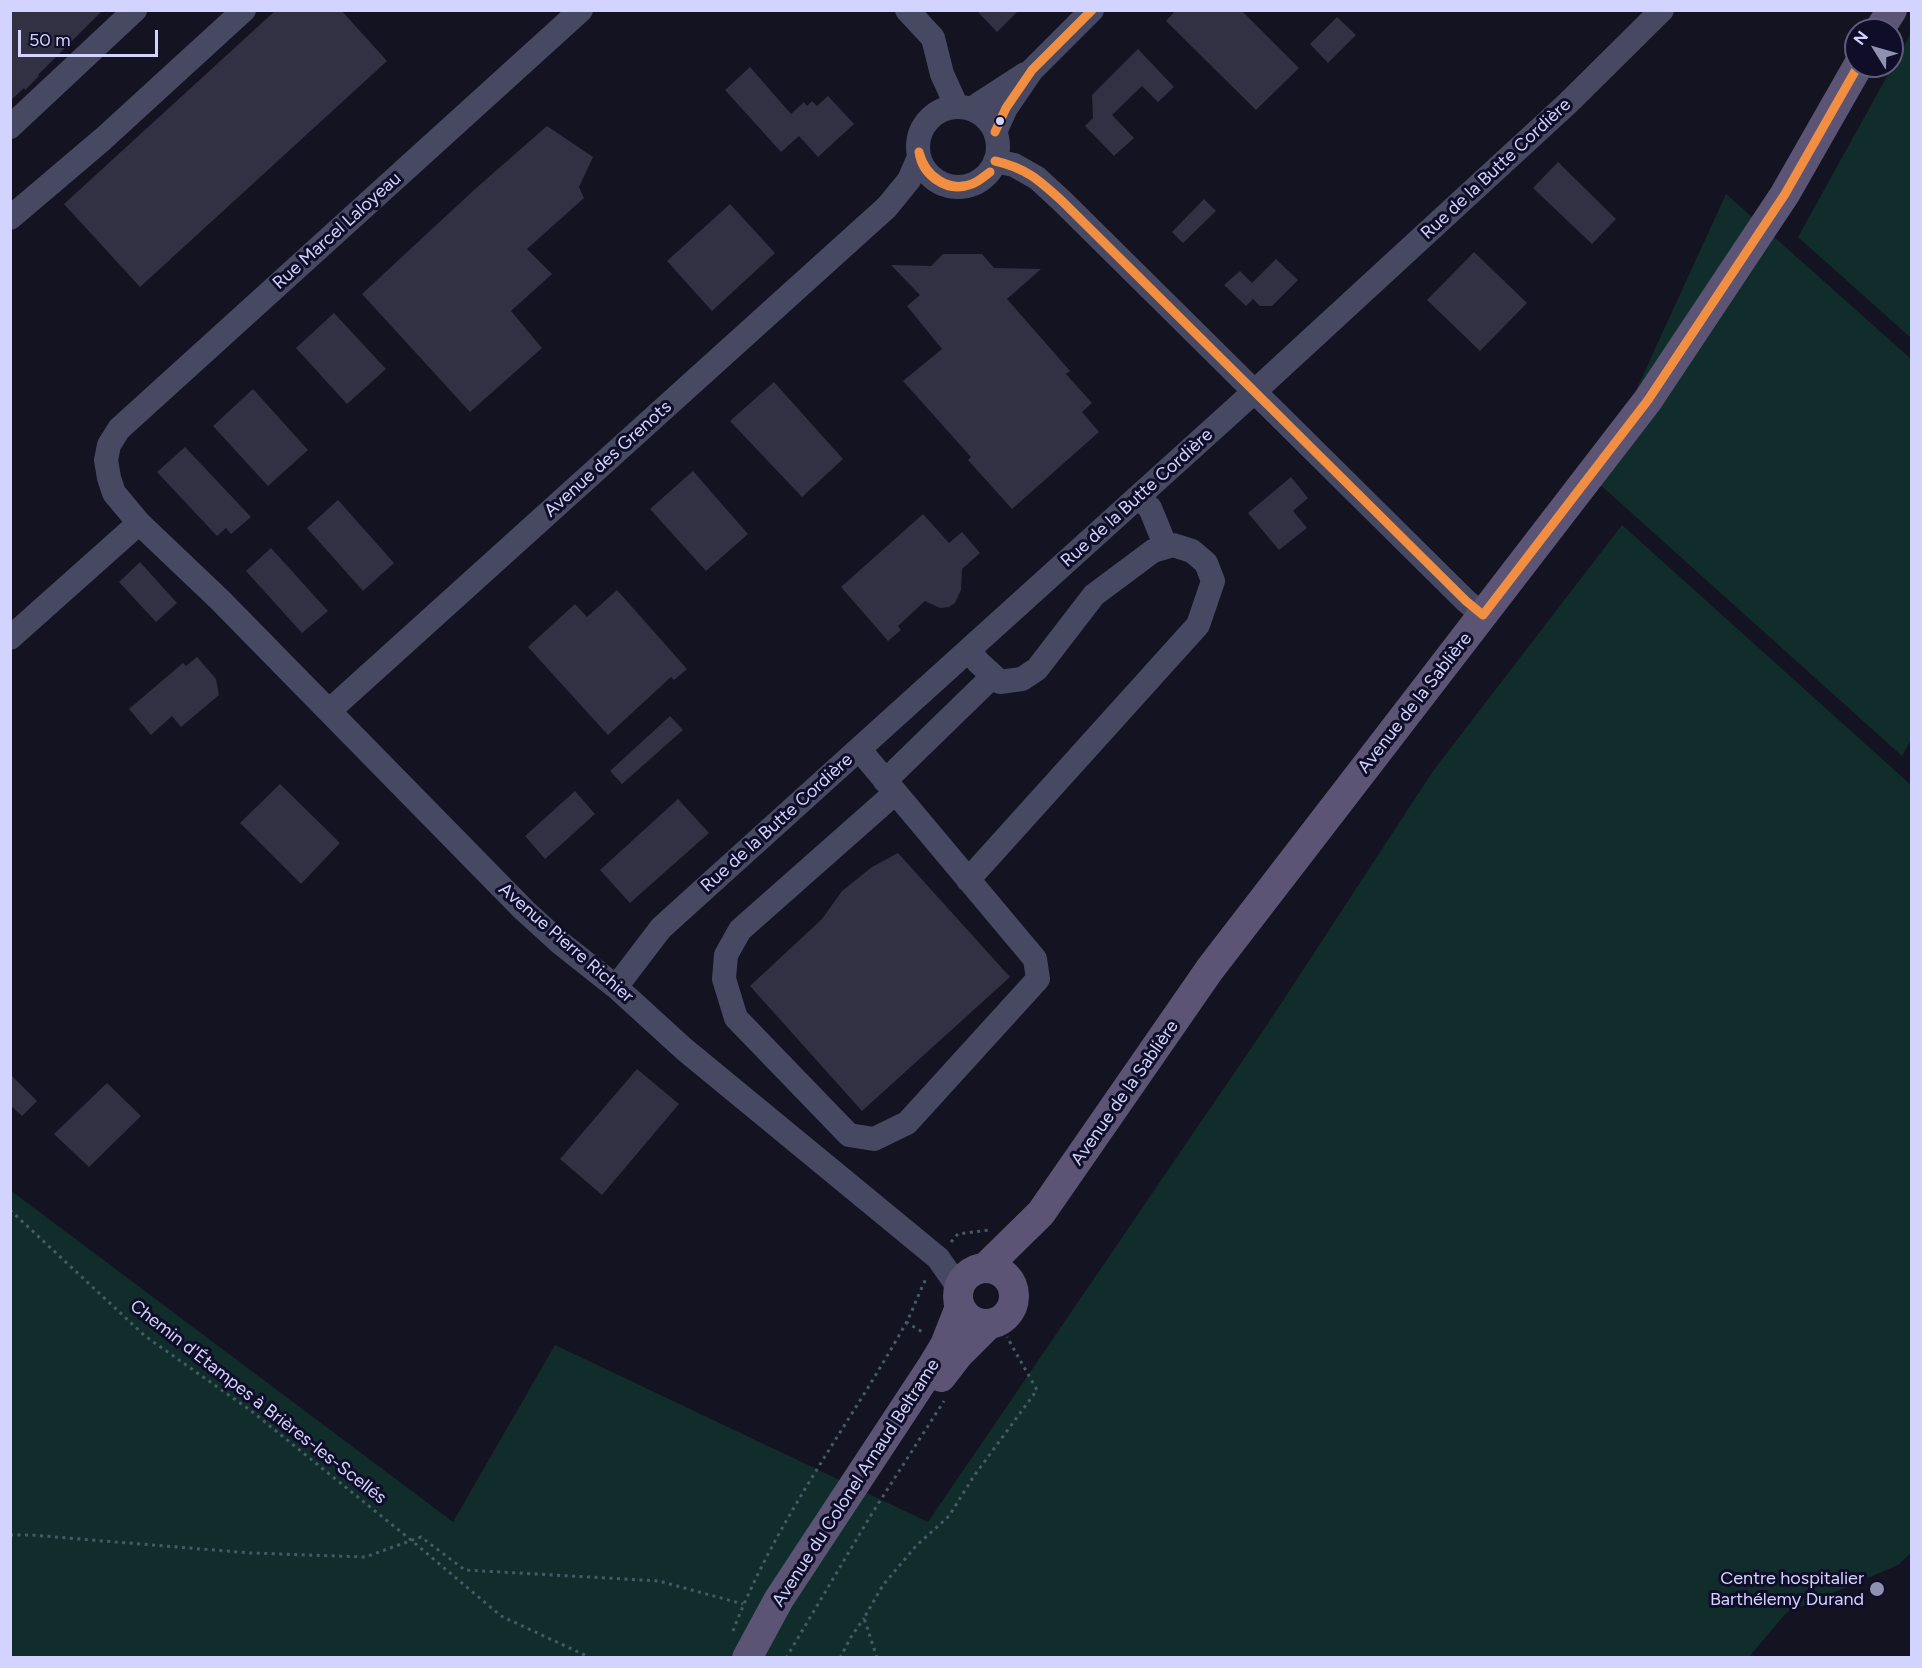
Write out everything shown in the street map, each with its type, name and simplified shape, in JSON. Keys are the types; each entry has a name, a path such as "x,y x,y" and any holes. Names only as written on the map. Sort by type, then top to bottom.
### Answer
{"main road":[{"name":"Avenue de la Sablière","path":"969,1284 1041,1213 1210,969 1648,400 1785,194 1851,78"},
{"name":"Avenue de la Sablière","path":"1011,1285 1041,1213"},
{"path":"998,1331 971,1320 969,1284 994,1269 1011,1285"},
{"name":"Avenue du Colonel Arnaud Beltrame","path":"747,1658 779,1599 945,1345 969,1284"},
{"name":"Avenue du Colonel Arnaud Beltrame","path":"768,1658 834,1542 944,1373 958,1355 998,1331 997,1322 1010,1310 1013,1302 1011,1285"}],"street":[{"path":"10,126 135,10"},
{"path":"10,218 103,139 244,10"},
{"name":"Rue Marcel Laloyeau","path":"106,460 109,445 119,429 581,10"},
{"path":"907,10 933,38 942,74 964,108 988,120 995,132 998,147 991,171 970,185 956,187 935,180 925,170 920,157 918,145 921,132 929,120 942,74"},
{"path":"995,132 1006,108 1032,70 1092,10"},
{"name":"Rue de la Butte Cordière","path":"616,987 661,928 1254,392 1568,103 1662,10"},
{"path":"929,120 944,110 964,108 1032,70"},
{"name":"Avenue des Grenots","path":"329,711 887,207 909,180 920,157"},
{"path":"995,161 1014,165 1037,178 1466,601 1483,615"},
{"name":"Avenue des Grenots","path":"887,207 943,184"},
{"name":"Avenue Pierre Richier","path":"106,460 114,493 139,523 220,600 524,910 684,1048 969,1284"},
{"path":"1138,497 1150,508 1166,547"},
{"path":"10,638 139,523"},
{"path":"969,650 978,662 1000,682 1022,679 1037,669 1094,594 1152,551 1173,545 1192,550 1206,563 1213,581 1198,624 969,880"},
{"path":"859,749 890,787 1035,959 1038,979 907,1123 874,1139 849,1135 736,1018 724,979 726,955 740,930 890,787 993,676"}],"path":[{"name":"Chemin d'Étampes à Brières-les-Scellés","path":"10,1210 145,1336 250,1410 501,1616 591,1658"},
{"path":"10,1535 250,1553 364,1557 421,1537 465,1570 659,1581 743,1604 819,1465 906,1322"},
{"path":"840,1658 883,1585 916,1546 949,1516 974,1476 1037,1390 998,1331"},
{"path":"786,1658 871,1515 947,1396"},
{"path":"864,1618 877,1658"}],"green space":[{"path":"1911,33 1911,338 1798,237 1886,78 1904,78 1904,46"},
{"path":"1726,194 1911,359 1912,738 1902,756 1595,480"},
{"path":"1622,525 1911,785 1911,1553 1898,1565 1786,1613 1749,1657 11,1657 10,1190 453,1522 555,1345 928,1522 1269,1022 1433,771"}],"building":[{"path":"10,10 103,10 25,90 24,88 10,101"},
{"path":"276,10 341,10 387,61 140,287 64,204"},
{"path":"976,10 1019,10 997,32"},
{"path":"1176,10 1241,10 1299,68 1256,110 1166,21"},
{"path":"1337,17 1356,35 1328,63 1310,44"},
{"path":"1138,49 1174,87 1158,102 1142,86 1112,115 1134,138 1114,156 1085,126 1093,118 1092,95"},
{"path":"750,67 791,114 804,102 807,106 812,101 817,106 828,96 854,124 818,157 799,136 781,152 725,90"},
{"path":"547,126 593,157 579,187 584,198 527,249 552,274 511,311 542,348 470,412 362,294"},
{"path":"1558,162 1616,219 1592,244 1533,188"},
{"path":"1204,199 1216,211 1183,243 1172,232"},
{"path":"730,204 775,253 712,311 667,261"},
{"path":"1474,252 1527,303 1480,351 1427,300"},
{"path":"943,254 982,254 994,268 1041,269 1007,299 1070,371 1066,374 1092,403 1082,412 1099,432 1012,509 968,460 971,457 903,381 942,349 907,306 920,295 891,265 931,266"},
{"path":"1276,259 1298,280 1272,306 1260,306 1253,299 1246,306 1224,285 1240,271 1252,283"},
{"path":"334,313 386,369 347,404 296,348"},
{"path":"774,382 843,459 802,497 730,421"},
{"path":"253,389 308,450 268,486 213,426"},
{"path":"185,447 251,517 231,534 226,528 217,536 157,472"},
{"path":"693,471 748,534 706,571 650,509"},
{"path":"1291,477 1308,498 1293,511 1307,528 1279,550 1248,513"},
{"path":"338,500 394,563 363,591 307,528"},
{"path":"923,514 949,543 962,532 980,553 962,569 961,590 955,603 949,607 940,608 925,601 898,626 901,630 888,641 841,587"},
{"path":"271,548 328,611 302,633 246,571"},
{"path":"140,562 177,603 156,622 119,582"},
{"path":"617,590 687,669 674,680 671,677 608,735 528,647 575,604 587,617"},
{"path":"197,657 216,679 219,695 181,727 172,716 151,735 129,709 183,663 186,666"},
{"path":"670,716 683,730 622,784 610,771"},
{"path":"280,784 340,843 301,884 240,823"},
{"path":"575,791 595,814 545,859 525,836"},
{"path":"678,799 709,833 630,903 600,870"},
{"path":"898,853 1010,977 862,1111 750,986 822,919 842,891 872,867"},
{"path":"637,1069 679,1104 602,1195 560,1159"},
{"path":"10,1074 37,1101 22,1116 10,1105"},
{"path":"107,1083 141,1116 89,1167 54,1134"}],"transit line":[{"path":"995,132 1006,108 1032,70 1092,10"},
{"path":"1483,615 1648,400 1785,194 1851,78"},
{"path":"919,152 922,161 932,175 947,184 965,186 976,182 990,172"},
{"path":"919,152 930,175 944,184 960,187 972,184 990,172"},
{"path":"995,161 1015,167 1032,176 1062,201 1466,601 1483,615"}],"place":[{"name":"Centre hospitalier Barthélemy Durand","path":"1877,1589"}]}
